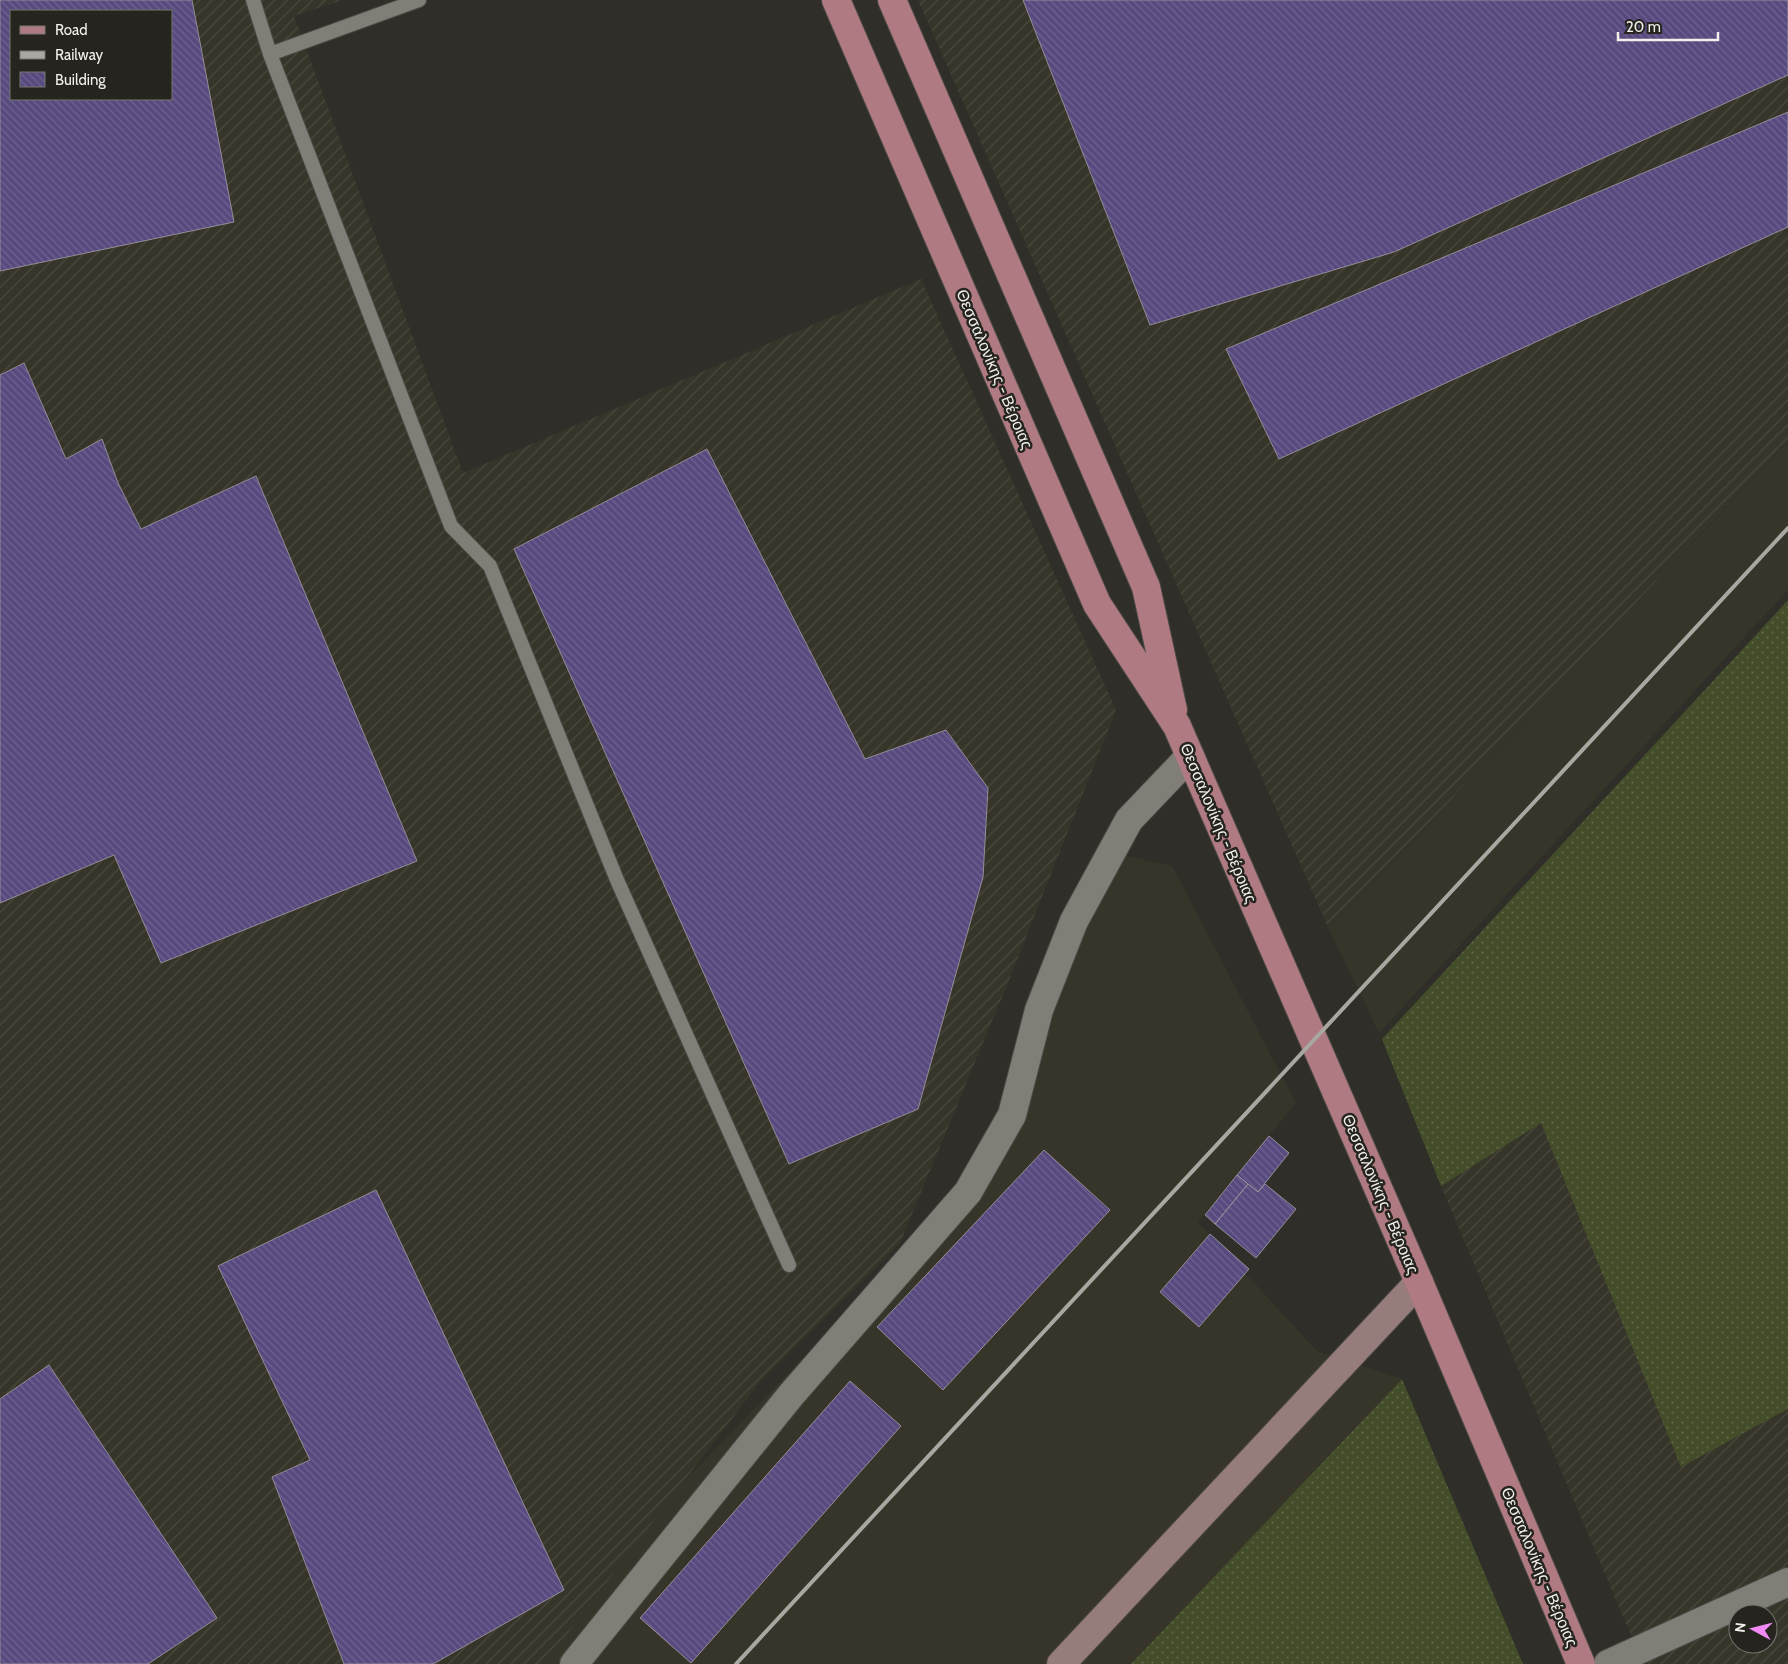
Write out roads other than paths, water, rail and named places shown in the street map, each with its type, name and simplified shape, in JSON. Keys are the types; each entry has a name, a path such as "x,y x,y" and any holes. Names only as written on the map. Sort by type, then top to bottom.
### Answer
{"main road":[{"name":"Θεσσαλονίκης - Βέροιας","path":"836,0 1097,604 1177,726 1419,1282 1581,1664"},
{"name":"Θεσσαλονίκης - Βέροιας","path":"892,0 1146,587 1177,726"}],"street":[{"path":"574,1664 791,1395 968,1192 1012,1115 1039,1010 1074,921 1129,820 1190,756"},
{"path":"1060,1664 1419,1282"},
{"path":"1608,1664 1788,1582"}],"lane":[{"path":"253,0 270,54 451,526 490,566 617,880 789,1265"},
{"path":"270,54 418,0"}],"railway":[{"path":"736,1664 1788,528"}]}
